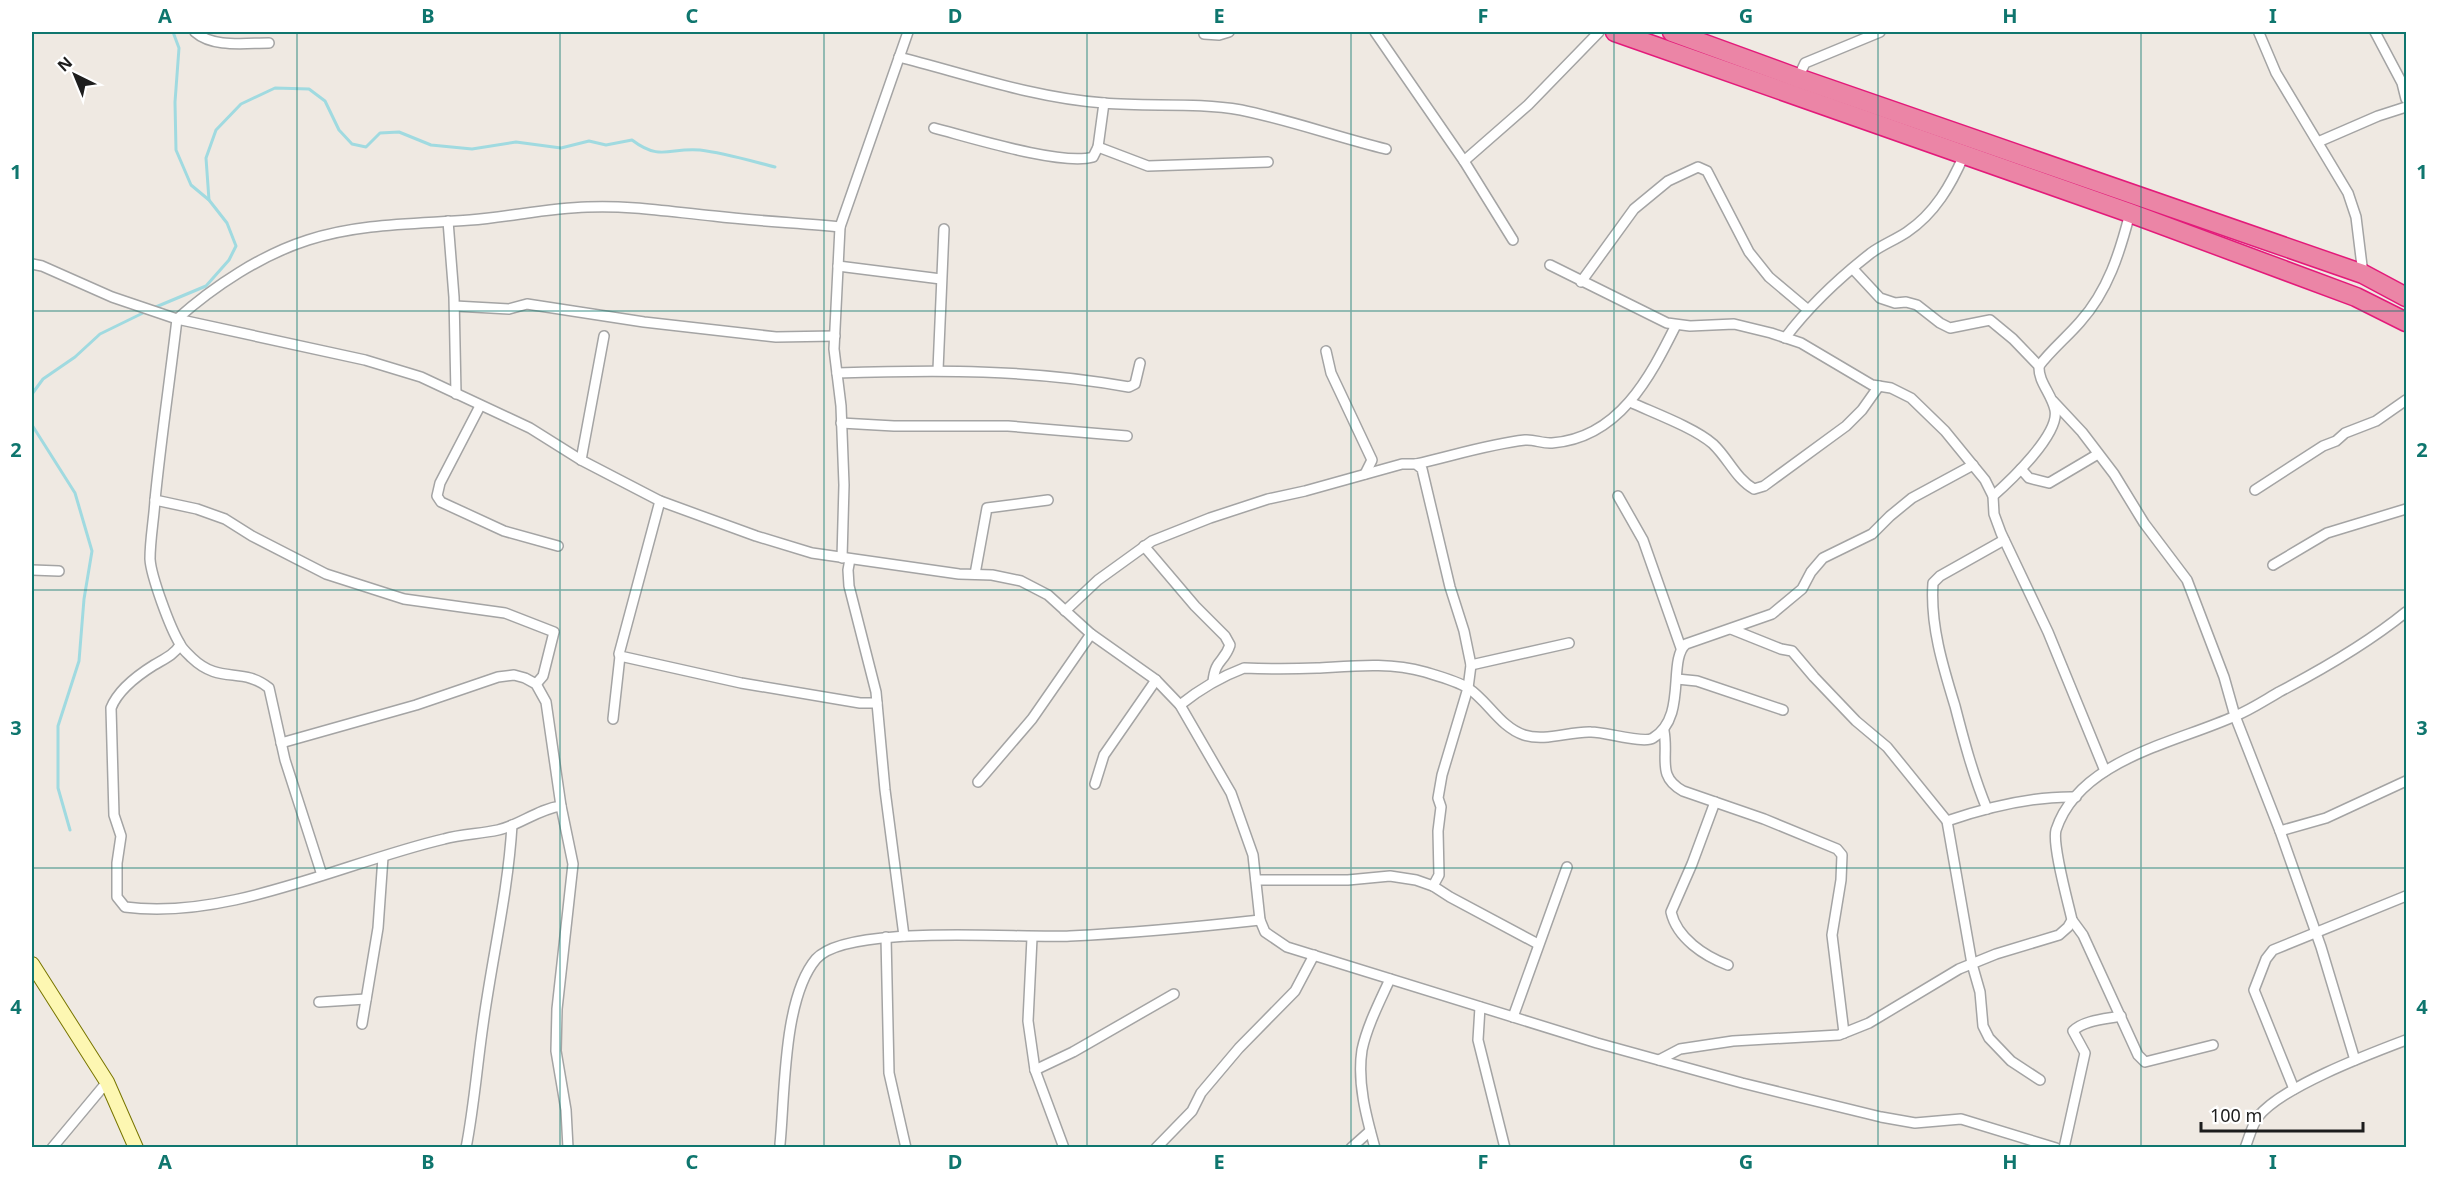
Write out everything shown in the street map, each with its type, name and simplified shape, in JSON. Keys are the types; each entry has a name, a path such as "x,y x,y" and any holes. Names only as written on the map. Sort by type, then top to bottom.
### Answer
{"highway":[{"path":"1615,32 2130,213 2356,297 2406,322"},
{"path":"1672,32 2363,274 2404,292"}],"street":[{"path":"195,32 204,39 215,42 269,43"},
{"path":"904,936 885,790 877,703 849,586 835,336 840,226 908,32"},
{"path":"1204,34 1229,32"},
{"path":"1375,32 1464,161 1513,240"},
{"path":"1464,161 1528,105 1599,32"},
{"path":"1798,78 1805,63 1880,32"},
{"path":"2375,32 2402,83 2406,99"},
{"path":"2259,33 2276,73 2348,193 2356,217 2363,274"},
{"path":"899,57 1030,92 1104,103 1238,110 1289,121 1386,149"},
{"path":"933,128 1045,155 1083,160 1093,157 1098,147 1104,103"},
{"path":"2318,142 2378,116 2406,107"},
{"path":"1098,147 1148,166 1268,162"},
{"path":"1785,338 1807,309 1853,269 1872,253 1907,232 1923,219 1946,192 1964,155"},
{"path":"1581,282 1634,209 1668,181 1698,167 1707,171 1749,252 1769,277 1807,309"},
{"path":"322,874 281,743 269,688 258,679 212,672 201,666 180,645 163,603 150,560 177,319 198,300 248,268 308,240 381,226 589,207 643,208 840,226"},
{"path":"1994,496 2021,469 2051,428 2056,413 2053,401 2038,373 2039,366 2098,300 2112,273 2130,213"},
{"path":"448,221 454,306 456,394"},
{"path":"938,370 944,229"},
{"path":"32,264 42,266 112,297 177,319 390,366 422,377 530,428 581,459 660,501 756,536 812,553 992,575 1021,581 1048,595 1091,634 1156,680 1180,705 1231,793 1253,855 1260,920 1265,932 1287,947 1659,1060 1881,1118 1915,1123 1961,1119 2055,1147"},
{"path":"1550,265 1666,323 1690,326 1734,324 1785,338 1801,343 1857,378 1891,388 1911,398 1945,431 1985,480 1994,496 1994,514 2004,540 2048,632 2105,771"},
{"path":"838,266 941,279"},
{"path":"1853,269 1880,298 1895,303 1906,302 1917,305 1950,328 1990,321 2013,339 2039,366"},
{"path":"454,306 509,309 527,304 644,322 776,337 835,336"},
{"path":"1065,611 1098,580 1144,546 1171,533 1239,508 1402,464 1416,464 1527,439 1551,443 1583,437 1607,422 1630,402 1652,373 1676,325"},
{"path":"581,459 604,336"},
{"path":"1326,351 1331,373 1372,460 1365,474"},
{"path":"837,373 938,370 1045,374 1129,387 1135,384 1140,363"},
{"path":"1630,402 1698,433 1714,445 1746,484 1754,489 1764,486 1846,426 1862,410 1879,386"},
{"path":"2255,490 2323,446 2336,441 2344,433 2376,421 2406,400"},
{"path":"2053,401 2082,432 2144,523 2187,580 2224,677 2235,716 2280,831 2315,932 2355,1060"},
{"path":"480,406 440,483 437,496 441,502 504,531 558,546"},
{"path":"841,423 894,426 1008,426 1127,436"},
{"path":"2021,469 2029,478 2049,483 2098,454"},
{"path":"1416,464 1422,469 1471,665 1468,688 1442,775 1438,798 1442,807 1438,831 1439,875 1433,886"},
{"path":"1844,1033 1832,935 1841,880 1842,855 1837,849 1671,784 1666,776 1667,746 1664,731 1675,697 1678,653 1686,644 1772,614 1802,589 1811,572 1823,558 1872,534 1912,498 1973,465"},
{"path":"1618,496 1642,540 1681,648"},
{"path":"155,500 197,509 225,519 252,536 337,578 404,599 505,614 554,632 543,676 536,684"},
{"path":"975,574 987,508 1048,500"},
{"path":"613,719 619,654 660,501"},
{"path":"2273,565 2327,533 2406,509"},
{"path":"1987,809 1973,775 1941,658 1932,595 1933,583 1940,576 2004,540"},
{"path":"1144,546 1195,606 1225,636 1230,645 1227,653 1214,668 1213,682"},
{"path":"32,570 59,571"},
{"path":"2213,1045 2145,1062 2138,1055 2083,934 2072,920 2055,834 2061,818 2076,797 2105,771 2168,741 2235,716 2320,670 2406,612"},
{"path":"1731,629 1781,649 1792,651 1856,721 1887,747 1947,821 1972,964 1980,992 1983,1026 1989,1038 2011,1061 2040,1080"},
{"path":"978,782 1032,719 1091,634"},
{"path":"1471,665 1569,643"},
{"path":"180,645 176,652 131,683 115,699 111,708 114,815 121,836 117,863 117,897 125,907 138,909 206,905 270,891 444,838 498,830 548,808 561,806"},
{"path":"620,656 741,683 860,703 877,703"},
{"path":"1180,705 1213,682 1244,668 1389,664 1425,672 1468,688 1508,726 1523,735 1537,737 1590,731 1617,734 1638,740 1651,740 1664,731"},
{"path":"281,743 416,705 498,677 514,675 536,684 546,702 561,806 573,864 557,1009 556,1051 566,1110 568,1148"},
{"path":"525,678 543,676"},
{"path":"1677,679 1696,681 1783,710"},
{"path":"1095,784 1104,755 1156,680"},
{"path":"2280,831 2326,818 2406,781"},
{"path":"1947,821 1987,809 2053,796 2076,797"},
{"path":"1714,802 1692,864 1671,912 1677,927 1686,938 1713,959 1728,965"},
{"path":"466,1148 483,1024 509,868 512,825"},
{"path":"362,1024 379,918 383,857"},
{"path":"1513,1017 1567,867"},
{"path":"1256,880 1348,880 1390,876 1433,886 1538,944"},
{"path":"2294,1089 2253,990 2266,959 2273,950 2406,896"},
{"path":"780,1144 789,1030 809,971 816,959 826,951 886,937 960,934 1032,938 1185,929 1260,920"},
{"path":"1659,1060 1680,1049 1733,1041 1844,1033 1869,1023 1937,981 1972,964 2059,935 2072,920"},
{"path":"886,937 889,1073 906,1148"},
{"path":"1032,938 1028,1021 1035,1070 1064,1148"},
{"path":"1156,1148 1192,1111 1201,1093 1233,1055 1295,991 1314,955"},
{"path":"32,964 107,1082 136,1148"},
{"path":"1375,1148 1365,1110 1361,1074 1362,1048 1390,979"},
{"path":"1035,1070 1073,1052 1174,994"},
{"path":"319,1002 366,999"},
{"path":"1480,1007 1478,1040 1505,1148"},
{"path":"2064,1148 2085,1053 2073,1031 2077,1027 2098,1020 2121,1016"},
{"path":"2246,1148 2256,1119 2273,1101 2355,1060 2406,1040"},
{"path":"52,1148 107,1082"},
{"path":"1351,1148 1370,1131"}],"waterway":[{"path":"151,309 206,286 229,260 236,246 227,223 209,200 191,185 176,150 175,102 179,48 173,32"},
{"path":"209,200 206,158 216,130 241,104 275,88 309,89 325,101 339,130 352,144 366,147 380,133 399,132 431,145 472,149 516,142 561,148 589,141 606,145 632,140 642,147 658,152 700,150 775,167"},
{"path":"32,394 43,379 75,357 100,334 145,312"},
{"path":"32,425 75,493 92,551 84,599 79,661 58,726 58,788 70,830"}]}
